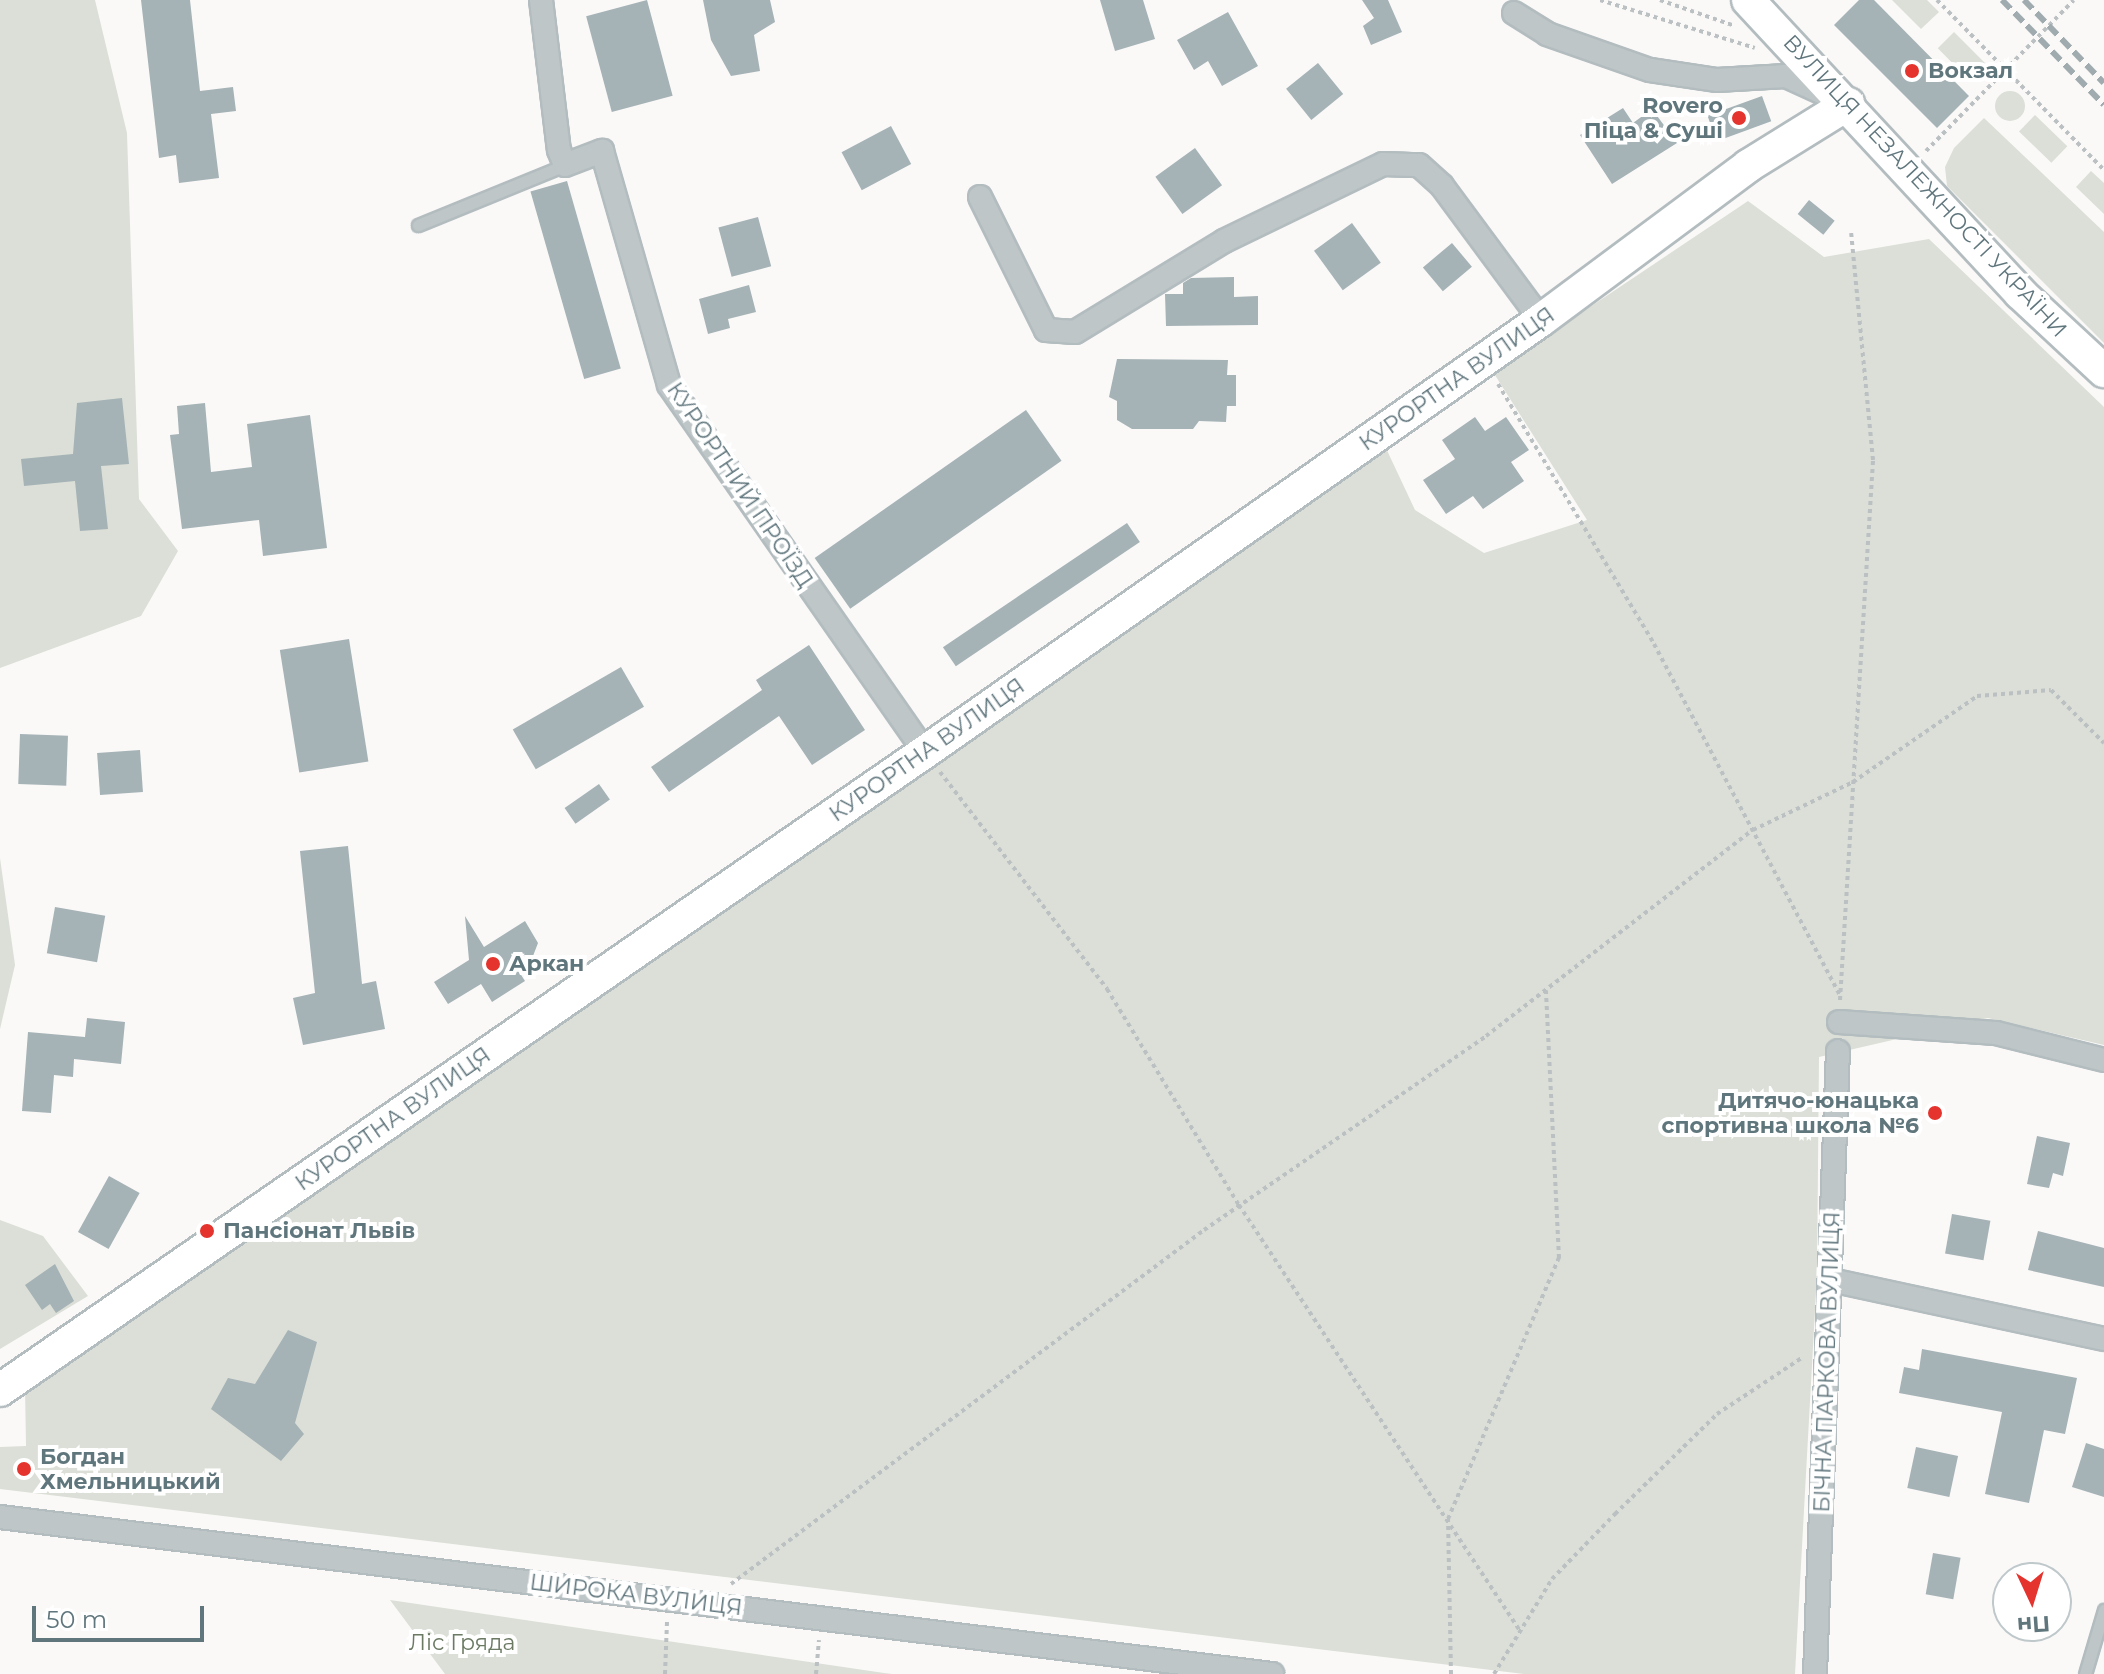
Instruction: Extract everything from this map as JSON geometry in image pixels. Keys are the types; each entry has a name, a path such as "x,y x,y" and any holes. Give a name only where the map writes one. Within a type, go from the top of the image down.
{"main road":[{"name":"ВУЛИЦЯ НЕЗАЛЕЖНОСТІ УКРАЇНИ","path":"1744,14 1848,104 2020,293 2104,371"},
{"name":"КУРОРТНА ВУЛИЦЯ","path":"0,1390 925,752 1541,320 1748,166 1848,104"}],"street":[{"path":"541,0 565,165"},
{"path":"1514,13 1547,34 1650,70 1717,80 1786,76 1848,104"},
{"name":"КУРОРТНИЙ ПРОЇЗД","path":"565,165 602,151 669,385 925,752"},
{"path":"980,197 1046,330 1075,332 1224,241 1343,183 1383,164 1419,165 1442,186 1541,320"},
{"path":"1839,1022 1996,1033 2104,1060"},
{"name":"БІЧНА ПАРКОВА ВУЛИЦЯ","path":"1815,1674 1838,1051"},
{"path":"1831,1280 2104,1339"},
{"name":"ШИРОКА ВУЛИЦЯ","path":"0,1517 1272,1674"}],"lane":[{"name":"КУРОРТНИЙ ПРОЇЗД","path":"418,225 565,165"},
{"path":"2085,1674 2104,1610"}],"path":[{"path":"1600,0 1759,50"},
{"path":"1660,0 1744,14"},
{"path":"1937,0 2104,170"},
{"path":"1908,170 2074,0"},
{"path":"1843,957 1873,460 1851,233"},
{"path":"1483,360 1654,644 1841,996"},
{"path":"705,1604 1239,1205 1546,990 1753,830 1853,782 1977,696 2051,690 2104,743"},
{"path":"925,752 1107,989 1239,1205 1520,1631"},
{"path":"1451,1674 1448,1519 1559,1258 1546,990"},
{"path":"1494,1674 1552,1579 1717,1414 1829,1340"},
{"path":"665,1674 667,1621"},
{"path":"816,1674 819,1640"}],"green space":[{"path":"0,0 95,0 127,133 139,499 178,551 141,616 0,668"},
{"path":"1892,0 1927,0 1939,12 1921,29"},
{"path":"1954,32 1988,66 1972,82 1938,48"},
{"path":"2010,91 2021,95 2025,106 2021,117 2010,121 1999,117 1995,106 1999,95"},
{"path":"2035,115 2067,146 2051,163 2019,132"},
{"path":"1984,118 2104,232 2104,343 1947,186 1945,167 1954,148"},
{"path":"2091,171 2104,183 2104,214 2076,187"},
{"path":"1748,201 1824,257 1929,239 2104,407 2104,1045 1988,1018 1819,1057 1817,1274 1795,1674 1524,1674 0,1489 0,1447 26,1446 25,1386 1384,444 1415,510 1484,553 1587,520 1493,372"},
{"path":"0,858 15,965 0,1029"},
{"path":"0,1220 43,1236 88,1296 0,1349"},
{"name":"Ліс Гряда","path":"390,1600 884,1673 892,1674 445,1674"}],"building":[{"path":"141,0 190,0 200,91 233,87 236,111 211,114 219,178 179,183 176,155 159,158"},
{"path":"647,0 673,96 612,112 586,16"},
{"path":"703,0 770,0 775,22 754,35 760,71 731,76 711,40"},
{"path":"1100,0 1143,0 1155,39 1115,51"},
{"path":"1362,0 1388,0 1402,32 1371,45 1363,26 1374,18"},
{"name":"Вокзал","path":"1859,0 1874,0 1969,96 1937,128 1834,25"},
{"path":"1228,12 1258,66 1222,86 1208,61 1194,70 1177,40"},
{"path":"1318,63 1343,94 1311,120 1286,89"},
{"name":"Rovero Піца & Суші","path":"1762,96 1771,121 1717,141 1707,116"},
{"path":"1623,108 1633,123 1652,109 1677,143 1612,184 1580,135"},
{"path":"891,126 911,164 862,190 842,152"},
{"path":"1195,148 1222,185 1182,214 1155,177"},
{"path":"567,181 621,368 584,379 530,191"},
{"path":"1809,200 1835,221 1823,235 1798,214"},
{"path":"758,217 771,266 732,277 718,228"},
{"path":"1352,223 1381,263 1343,290 1314,251"},
{"path":"1452,243 1472,267 1443,291 1423,267"},
{"path":"1234,277 1234,297 1258,296 1258,325 1166,326 1165,294 1183,294 1183,283 1191,278"},
{"path":"749,285 756,312 728,319 730,328 708,334 699,299"},
{"path":"1117,359 1228,360 1227,375 1236,375 1236,406 1227,406 1226,422 1199,421 1193,429 1132,429 1117,420 1117,401 1109,397"},
{"path":"122,398 129,464 101,466 108,529 80,531 75,481 24,486 21,459 73,454 77,403"},
{"path":"205,403 211,472 252,467 247,424 310,415 327,548 263,556 259,520 182,529 170,435 179,434 177,406"},
{"path":"1026,410 1062,461 850,609 815,558"},
{"path":"1475,417 1485,431 1506,417 1529,450 1511,462 1524,481 1483,509 1473,496 1446,514 1423,480 1455,459 1442,440"},
{"path":"1127,523 1140,542 956,666 943,647"},
{"path":"349,639 368,761 299,772 280,650"},
{"path":"809,645 865,730 812,765 779,716 669,792 651,767 762,690 756,680"},
{"path":"621,667 644,707 536,769 513,730"},
{"path":"20,734 68,736 66,786 18,784"},
{"path":"140,750 143,792 100,795 97,753"},
{"path":"599,784 610,800 575,824 565,808"},
{"path":"348,846 362,984 376,981 385,1029 303,1045 293,998 315,993 300,851"},
{"path":"55,907 105,916 97,962 47,953"},
{"name":"Аркан","path":"465,916 484,947 525,921 538,943 533,956 516,967 525,981 492,1002 481,984 448,1004 434,982 469,960"},
{"path":"87,1018 125,1022 121,1064 74,1059 73,1077 54,1075 51,1113 22,1111 28,1032 85,1037"},
{"path":"2037,1136 2070,1143 2063,1176 2053,1173 2049,1188 2027,1184"},
{"path":"109,1176 140,1193 109,1249 78,1232"},
{"path":"1952,1214 1990,1221 1983,1260 1945,1253"},
{"path":"2038,1231 2104,1248 2104,1287 2028,1270"},
{"path":"55,1264 74,1301 56,1313 50,1304 42,1310 25,1285"},
{"path":"288,1330 317,1342 295,1423 304,1434 281,1461 211,1409 228,1378 255,1384"},
{"path":"1922,1349 2077,1378 2065,1434 2044,1430 2029,1503 1985,1494 2002,1412 1899,1393 1904,1367 1919,1370"},
{"path":"2086,1443 2104,1449 2104,1497 2072,1487"},
{"path":"1916,1447 1958,1456 1949,1497 1907,1488"},
{"path":"1933,1553 1961,1558 1953,1599 1926,1594"}],"railway":[{"path":"2002,0 2104,105"},
{"path":"2024,0 2104,83"}],"place":[{"name":"Вокзал","path":"1912,71"},
{"name":"Rovero Піца & Суші","path":"1739,118"},
{"name":"Аркан","path":"493,964"},
{"name":"Дитячо-юнацька спортивна школа №6","path":"1935,1113"},
{"name":"Пансіонат Львів","path":"207,1231"},
{"name":"Богдан Хмельницький","path":"24,1469"}]}
